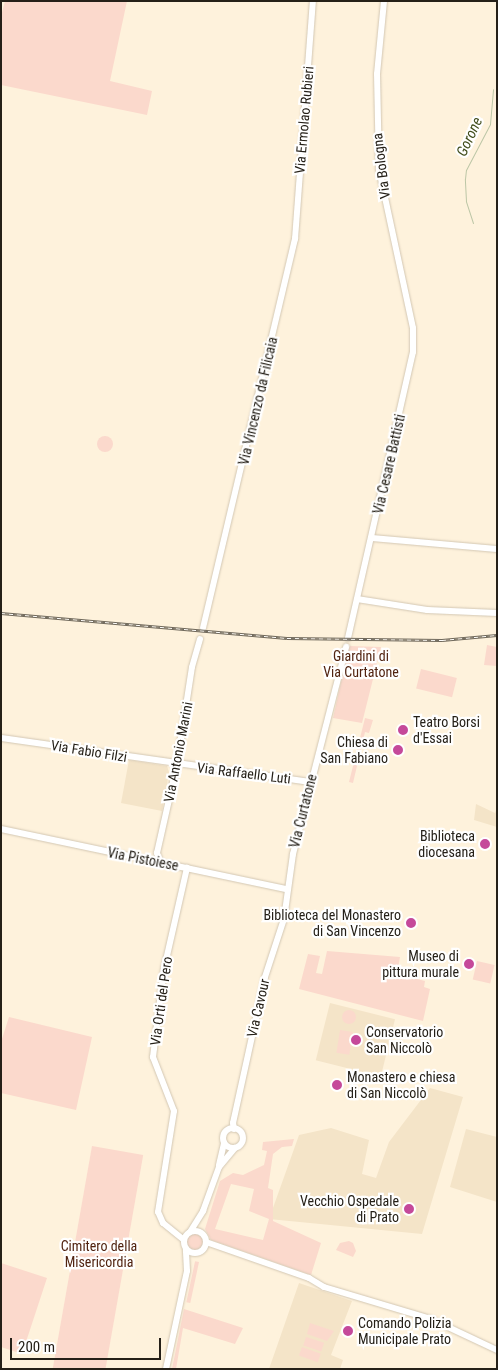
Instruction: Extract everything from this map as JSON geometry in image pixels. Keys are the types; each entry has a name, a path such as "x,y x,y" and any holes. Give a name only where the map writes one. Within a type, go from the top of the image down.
{"street":[{"name":"Via Ermolao Rubieri","path":"295,239 313,1"},
{"name":"Via Bologna","path":"384,1 377,74 379,169 413,328"},
{"name":"Via Vincenzo da Filicaia","path":"204,628 221,563 295,239"},
{"name":"Via Cesare Battisti","path":"357,599 413,354 413,328"},
{"path":"372,538 497,549"},
{"path":"348,638 357,599 427,610 497,613"},
{"name":"Via Antonio Marini","path":"161,863 157,853 177,764 192,667 200,639"},
{"name":"Via Curtatone","path":"286,889 346,647"},
{"name":"Via Fabio Filzi","path":"1,738 177,764"},
{"name":"Via Raffaello Luti","path":"177,764 311,782"},
{"name":"Via Pistoiese","path":"1,829 286,889"},
{"name":"Via Orti del Pero","path":"184,1240 163,1223 158,1212 174,1110 155,1063 154,1043 164,970 187,868"},
{"name":"Via Cavour","path":"219,1167 242,1138 234,1129 233,1123 265,976 284,919 286,889"},
{"name":"Via Cavour","path":"184,1240 203,1211 219,1167 224,1133 234,1129"},
{"path":"224,1143 235,1148"},
{"name":"Via Cavour","path":"201,1233 203,1211"},
{"path":"190,1232 201,1233 206,1242 309,1278 315,1284 423,1318 497,1350"},
{"path":"166,1369 186,1271 184,1240"},
{"path":"186,1271 196,1254 204,1248 206,1242"},
{"path":"186,1250 196,1254"}],"shaded area":[{"path":"129,760 167,766 169,772 162,811 121,803"},
{"path":"476,804 495,813 497,808 497,827 474,820"},
{"name":"Conservatorio San Niccolò","path":"330,1003 395,1019 381,1076 316,1060"},
{"path":"430,1088 463,1097 422,1234 269,1219 299,1135 331,1128 369,1140 362,1174 376,1178 389,1142"},
{"path":"466,1129 497,1137 497,1202 450,1187"},
{"path":"299,1283 352,1301 331,1355 343,1360 340,1369 269,1369"}],"green space":[{"path":"5,1 127,1 110,81 152,91 147,115 1,85 1,16"},
{"path":"105,436 111,438 113,444 111,450 105,452 99,450 97,444 99,438"},
{"path":"487,645 497,647 497,666 484,665"},
{"name":"Giardini di Via Curtatone","path":"349,646 381,647 362,723 333,718"},
{"path":"421,669 457,678 452,697 416,688"},
{"path":"365,718 373,720 369,733 365,732 353,783 349,782"},
{"path":"327,951 400,957 397,974 425,981 424,987 430,989 423,1021 299,989 308,954 320,956 316,973 322,974"},
{"path":"477,961 495,965 490,984 473,980"},
{"path":"346,1010 352,1010 356,1017 352,1024 346,1024 342,1020 342,1014"},
{"path":"9,1017 92,1037 76,1110 1,1093 1,1042"},
{"path":"340,1030 353,1032 349,1055 336,1053"},
{"path":"294,1139 292,1146 282,1147 273,1154 268,1188 273,1190 273,1221 321,1243 311,1275 211,1240 205,1229 220,1181 233,1173 243,1175 264,1165 267,1151 262,1150 263,1142","holes":["231,1184 254,1189 249,1211 269,1219 263,1240 215,1229"]},
{"name":"Cimitero della Misericordia","path":"92,1146 143,1155 105,1369 53,1369"},
{"path":"195,1234 203,1242 195,1250 187,1242"},
{"path":"349,1241 353,1243 356,1251 353,1257 336,1250 340,1243"},
{"path":"195,1261 199,1262 190,1303 186,1302"},
{"path":"1,1263 47,1278 22,1354 1,1347"},
{"path":"184,1309 243,1328 235,1344 183,1328 176,1369 172,1369"},
{"path":"310,1323 334,1331 327,1341 307,1334"},
{"path":"306,1337 324,1343 321,1351 303,1346"},
{"path":"302,1347 321,1354 318,1362 299,1355"}],"waterway":[{"name":"Gorone","path":"473,223 466,201 466,170 490,124 493,89"}],"railway":[{"path":"1,613 287,638 442,640 497,635"}],"place":[{"name":"Teatro Borsi d'Essai","path":"403,730"},
{"name":"Chiesa di San Fabiano","path":"398,750"},
{"name":"Biblioteca diocesana","path":"485,844"},
{"name":"Biblioteca del Monastero di San Vincenzo","path":"411,923"},
{"name":"Museo di pittura murale","path":"469,964"},
{"name":"Conservatorio San Niccolò","path":"356,1040"},
{"name":"Monastero e chiesa di San Niccolò","path":"337,1085"},
{"name":"Vecchio Ospedale di Prato","path":"409,1209"},
{"name":"Comando Polizia Municipale Prato","path":"348,1331"}]}
